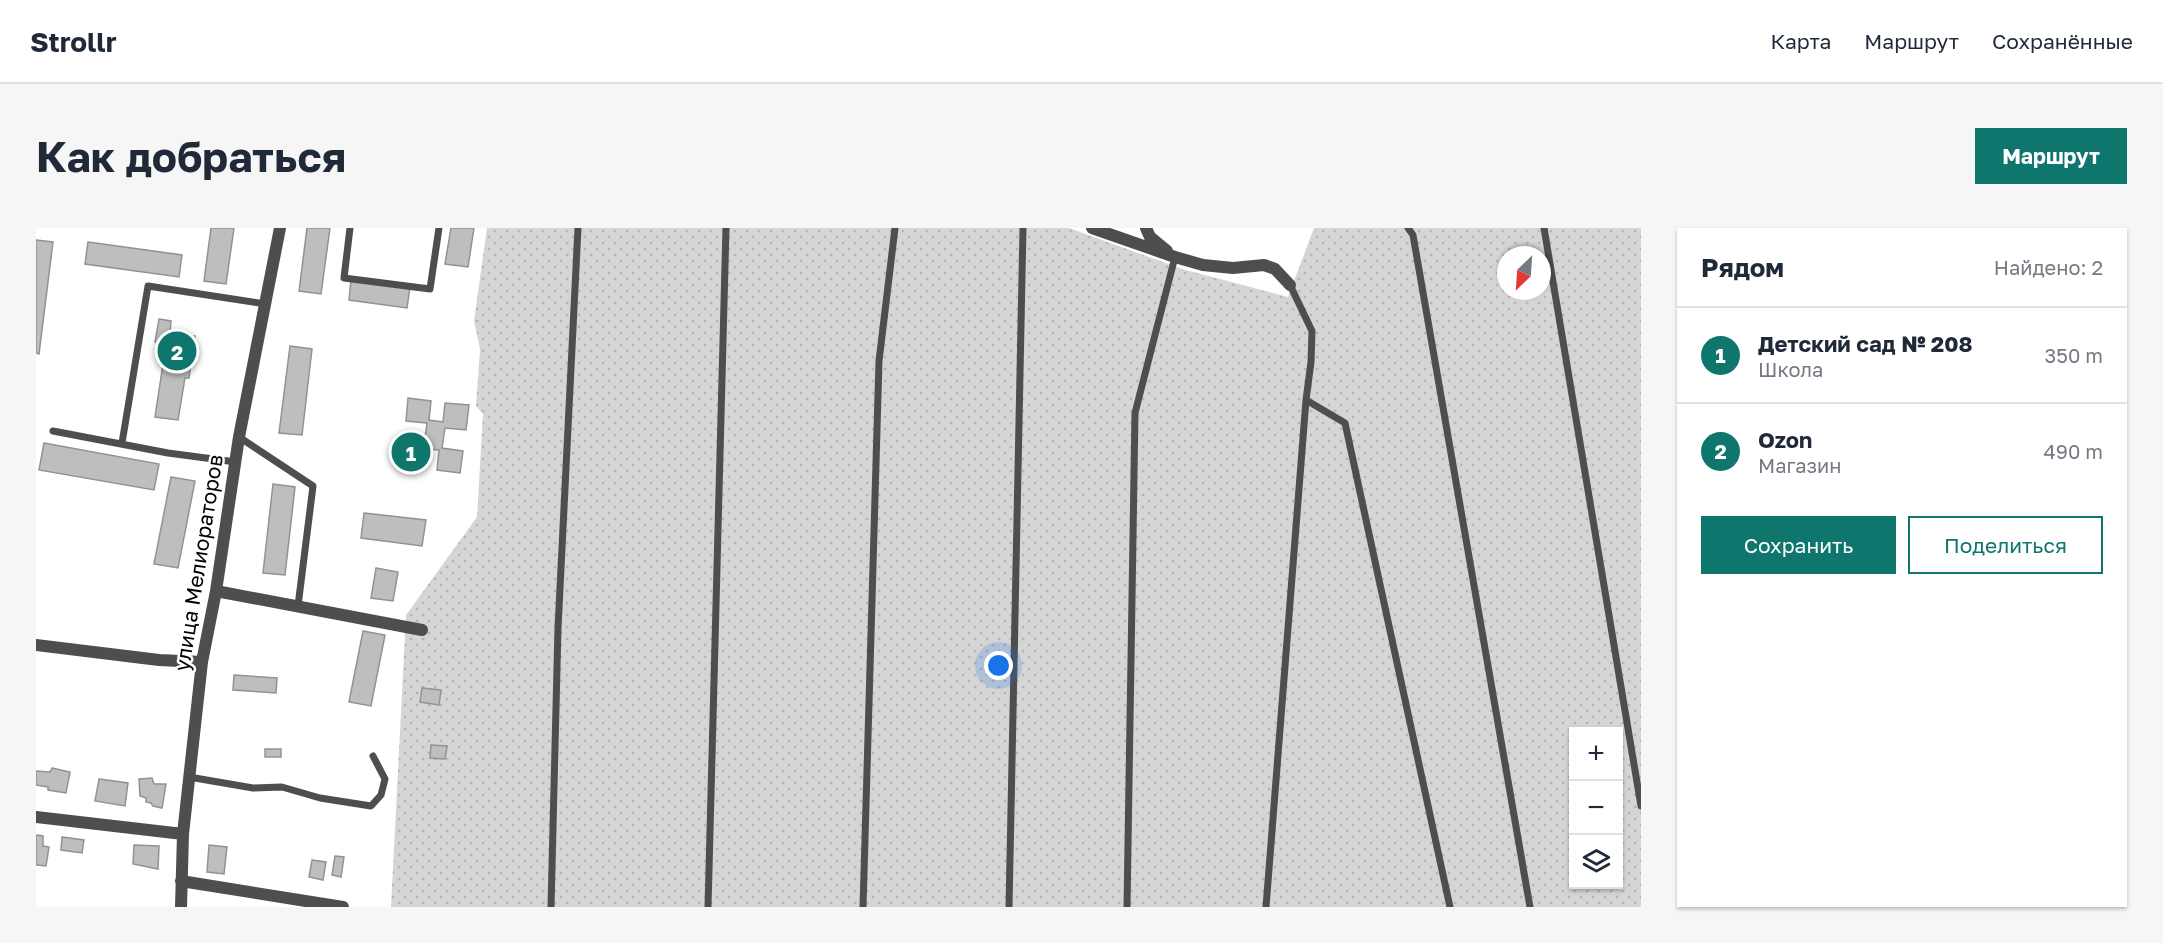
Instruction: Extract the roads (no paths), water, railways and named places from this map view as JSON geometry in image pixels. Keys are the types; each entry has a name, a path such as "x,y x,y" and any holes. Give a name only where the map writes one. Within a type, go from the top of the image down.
{"street":[{"name":"улица Мелиораторов","path":"181,907 183,834 202,662 216,591 239,437 280,228"},
{"path":"1092,228 1175,258 1203,265 1233,268 1264,265 1275,269 1290,285"},
{"path":"1146,228 1150,237 1175,258"},
{"path":"216,591 422,630"},
{"path":"36,645 159,660 202,662"},
{"path":"36,817 183,834"},
{"path":"181,881 343,907"}],"lane":[{"path":"350,228 344,278 430,289 439,228"},
{"path":"551,907 558,628 578,228"},
{"path":"708,907 726,228"},
{"path":"863,907 879,361 896,228"},
{"path":"1009,907 1023,228"},
{"path":"1408,228 1413,235 1530,907"},
{"path":"1544,228 1641,806"},
{"path":"1127,907 1136,413 1175,258"},
{"path":"1266,907 1306,400 1311,362 1312,330 1290,285"},
{"path":"122,443 148,286 266,304"},
{"path":"1306,400 1345,423 1450,907"},
{"path":"53,431 168,453 236,462"},
{"path":"239,437 313,486 298,606"},
{"path":"189,777 253,788 282,787 320,798 371,806 381,795 385,779 373,756"}],"place":[{"name":"Ozon","path":"177,351"},
{"name":"Детский сад № 208","path":"411,452"}]}
